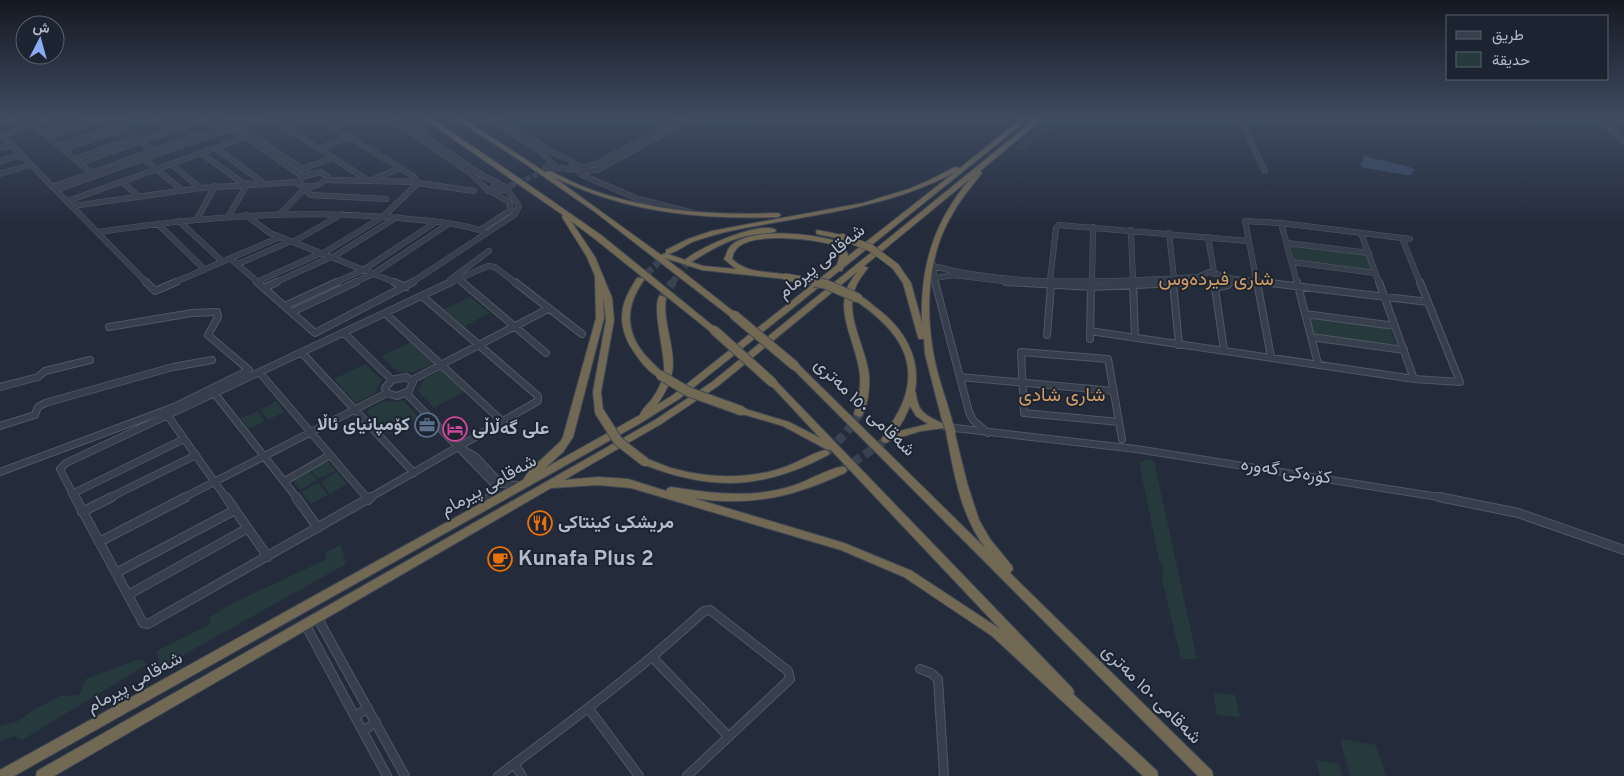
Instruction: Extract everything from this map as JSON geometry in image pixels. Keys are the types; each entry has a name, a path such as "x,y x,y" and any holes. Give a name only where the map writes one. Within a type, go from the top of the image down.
{"highway":[{"path":"476,152 598,237 714,330 773,383 1063,686 1152,776"},
{"name":"شەقامی ١٥٠ مەتری","path":"510,152 638,240 734,315 795,366 1028,595 1207,776"},
{"name":"شەقامی پیرمام","path":"42,776 552,485 636,436 715,384 867,261 989,152"},
{"name":"شەقامی پیرمام","path":"3,774 636,422 699,381 992,152"},
{"path":"669,252 691,240 718,232 869,203 908,192 932,182 967,161 978,162 981,170 963,192 944,222 927,271 924,301 930,357 946,426 973,519 981,533 1028,595"},
{"path":"535,168 611,198 638,205 695,214 762,216 830,210"},
{"path":"559,209 579,236 608,298 610,320 597,392 599,411 607,428 616,440 645,462 686,476 729,481 778,473 805,464 825,453"},
{"path":"689,260 719,242 758,232 807,230 842,236 871,248 895,266 907,283 921,334 930,357"},
{"path":"758,274 736,267 728,258 729,251 733,246 747,241 784,235 822,238 840,245 844,255 840,269"},
{"path":"638,240 668,257 689,265 786,277 825,284 858,298 888,321 907,348 913,370 913,408 916,413 926,420 946,426"},
{"path":"859,414 864,400 866,374 848,311 848,296 852,282 867,261"},
{"path":"525,484 534,473 559,451 568,436 600,318 599,276"},
{"path":"640,280 633,289 627,304 627,328 634,348 641,359 660,375 689,392 801,431 843,456"},
{"path":"636,422 659,396 669,377 668,353 661,312 662,298"},
{"path":"912,390 886,439 921,428 946,426"},
{"path":"552,485 598,481 628,483 708,498 745,499 787,493 842,470"},
{"path":"628,483 844,546 908,574 996,632 1140,763"}],"street":[{"path":"17,152 99,232 155,291 280,237"},
{"path":"68,152 91,173"},
{"path":"77,161 103,152"},
{"path":"54,188 150,152"},
{"path":"54,188 162,152"},
{"path":"222,152 263,183"},
{"path":"268,152 302,176"},
{"path":"277,152 309,174"},
{"path":"324,152 369,181"},
{"path":"374,152 413,176 417,183"},
{"path":"231,259 315,333 406,287 511,210 510,204 506,200 490,192 472,174 440,152"},
{"path":"99,232 197,219 280,214 342,214 398,217 483,231 519,210 518,204 502,187 448,152"},
{"path":"541,152 553,164 580,170 596,170 629,152"},
{"path":"552,152 566,158 580,170 632,197 695,214"},
{"path":"580,170 597,164 619,152"},
{"path":"1256,152 1265,171"},
{"path":"68,201 201,153 246,184"},
{"path":"0,161 20,155"},
{"path":"302,169 332,158"},
{"path":"566,158 558,159 548,168 571,162"},
{"path":"144,159 182,190"},
{"path":"171,164 200,188"},
{"path":"0,174 30,165"},
{"path":"369,181 400,168"},
{"path":"297,182 302,176 309,174 325,173 328,176 327,180"},
{"path":"280,214 308,187 327,180 417,183 474,191"},
{"path":"122,182 138,196"},
{"path":"73,206 215,186 297,182 299,185 308,187"},
{"path":"322,183 402,185"},
{"path":"257,282 322,253 384,216 417,183"},
{"path":"490,192 510,183"},
{"path":"228,216 246,184"},
{"path":"197,219 215,186"},
{"path":"308,187 308,193 311,195 386,198"},
{"path":"490,192 490,187 502,187"},
{"path":"238,264 292,242 342,214"},
{"path":"246,215 264,230 406,287"},
{"path":"264,288 332,257 398,217"},
{"path":"179,221 224,262"},
{"path":"1271,357 1245,221 1281,223 1410,239"},
{"path":"285,306 363,270 436,222"},
{"path":"1281,223 1318,364"},
{"path":"158,224 205,270"},
{"path":"292,312 373,274 448,224"},
{"path":"1047,335 1050,283 1057,226 1063,224 1093,226 1248,241"},
{"path":"1090,339 1093,226"},
{"path":"1131,230 1135,338"},
{"path":"1169,233 1179,344"},
{"path":"1361,233 1414,378"},
{"path":"1208,237 1214,272"},
{"path":"1090,331 1456,383 1461,381 1402,238"},
{"path":"1287,243 1369,253"},
{"path":"933,250 934,278 972,417 988,433"},
{"path":"438,289 490,251"},
{"path":"1292,262 1375,273"},
{"path":"422,296 539,398 537,402 150,624 143,623 60,472 60,469 66,463 422,296 488,266 494,266 582,334"},
{"path":"933,266 1050,283"},
{"path":"1201,279 1205,272 1214,272 1228,280 1256,281 1429,304"},
{"path":"934,278 952,275 1050,283 1091,284 1201,279 1215,288 1226,287 1228,280"},
{"path":"458,280 546,353"},
{"path":"1215,288 1224,350"},
{"path":"412,380 548,309"},
{"path":"0,472 174,407 249,369 208,335 218,317 217,312 192,313 109,326"},
{"path":"386,314 502,422"},
{"path":"1305,314 1394,326"},
{"path":"344,333 392,380"},
{"path":"1312,337 1404,350"},
{"path":"1119,422 1024,413 1021,352 1108,359 1122,439"},
{"path":"302,353 414,473"},
{"path":"0,387 38,377 45,371 90,360"},
{"path":"0,426 35,415 40,406 45,403 173,367 212,360"},
{"path":"260,373 368,500"},
{"path":"406,377 412,380 413,386 406,393 393,396 387,393 385,388 392,380 406,377"},
{"path":"960,377 1114,391"},
{"path":"99,542 387,393"},
{"path":"406,393 459,447 462,454 495,486 494,492 482,508"},
{"path":"215,394 263,457 284,481 318,528"},
{"path":"168,416 268,557"},
{"name":"کۆرەکی گەورە","path":"946,426 988,433 1136,449 1403,490 1518,513 1624,550"},
{"path":"72,494 184,439"},
{"path":"459,447 465,448 472,454 500,484 525,484"},
{"path":"82,512 196,455"},
{"path":"284,481 330,455"},
{"path":"116,573 235,510"},
{"path":"128,595 248,528"},
{"path":"498,776 589,709 653,658 704,611 710,610 788,671 790,679 787,684 687,776"},
{"path":"318,619 405,776"},
{"path":"306,626 387,776"},
{"path":"653,658 729,737"},
{"path":"920,669 932,673 938,679 944,776"},
{"path":"355,716 368,708"},
{"path":"589,709 639,776"},
{"path":"363,731 376,722"},
{"path":"514,764 522,776"}],"green space":[{"path":"1291,245 1366,254 1372,270 1295,261"},
{"path":"470,297 490,313 464,326 444,309"},
{"path":"1310,317 1390,328 1396,345 1314,335"},
{"path":"411,342 433,363 414,372 398,372 382,356"},
{"path":"365,364 382,380 375,393 356,403 334,379"},
{"path":"442,370 465,391 434,408 418,391 424,379"},
{"path":"403,400 418,417 388,434 366,411 384,401 397,402"},
{"path":"276,401 284,412 268,420 260,410"},
{"path":"258,411 265,421 249,429 241,418"},
{"path":"1150,459 1154,461 1197,659 1181,659 1162,579 1164,567 1159,560 1140,462"},
{"path":"327,460 336,471 318,479 310,469"},
{"path":"309,470 317,480 300,490 291,479"},
{"path":"337,472 347,484 330,494 321,482"},
{"path":"319,484 328,495 311,504 301,492"},
{"path":"341,545 346,564 160,668 157,651 211,624 209,618 229,605 325,560 326,552"},
{"path":"136,660 142,660 146,665 22,740 14,736 0,741 0,726 18,721 35,709 60,696 79,695 86,679"},
{"path":"1213,693 1235,695 1240,717 1217,715"},
{"path":"1340,739 1376,745 1386,776 1350,776"},
{"path":"1316,760 1339,764 1342,776 1320,776"}],"water":[{"path":"1364,156 1414,169 1411,175 1406,175 1365,168 1361,166"}],"tunnel":[{"path":"512,185 550,169"},
{"path":"640,280 667,254"},
{"path":"672,283 689,260"},
{"path":"662,298 673,282"},
{"path":"828,451 846,433 859,414"},
{"path":"842,470 886,440"}],"place":[{"name":"کۆمپانیای ئاڵا","path":"427,425"},
{"name":"علی گەڵاڵی","path":"455,429"},
{"name":"مریشکی کینتاکی","path":"540,523"},
{"name":"Kunafa Plus 2","path":"500,559"}],"district":[{"name":"شاری فیردەوس","path":"1216,280"},
{"name":"شاری شادی","path":"1062,396"}]}
